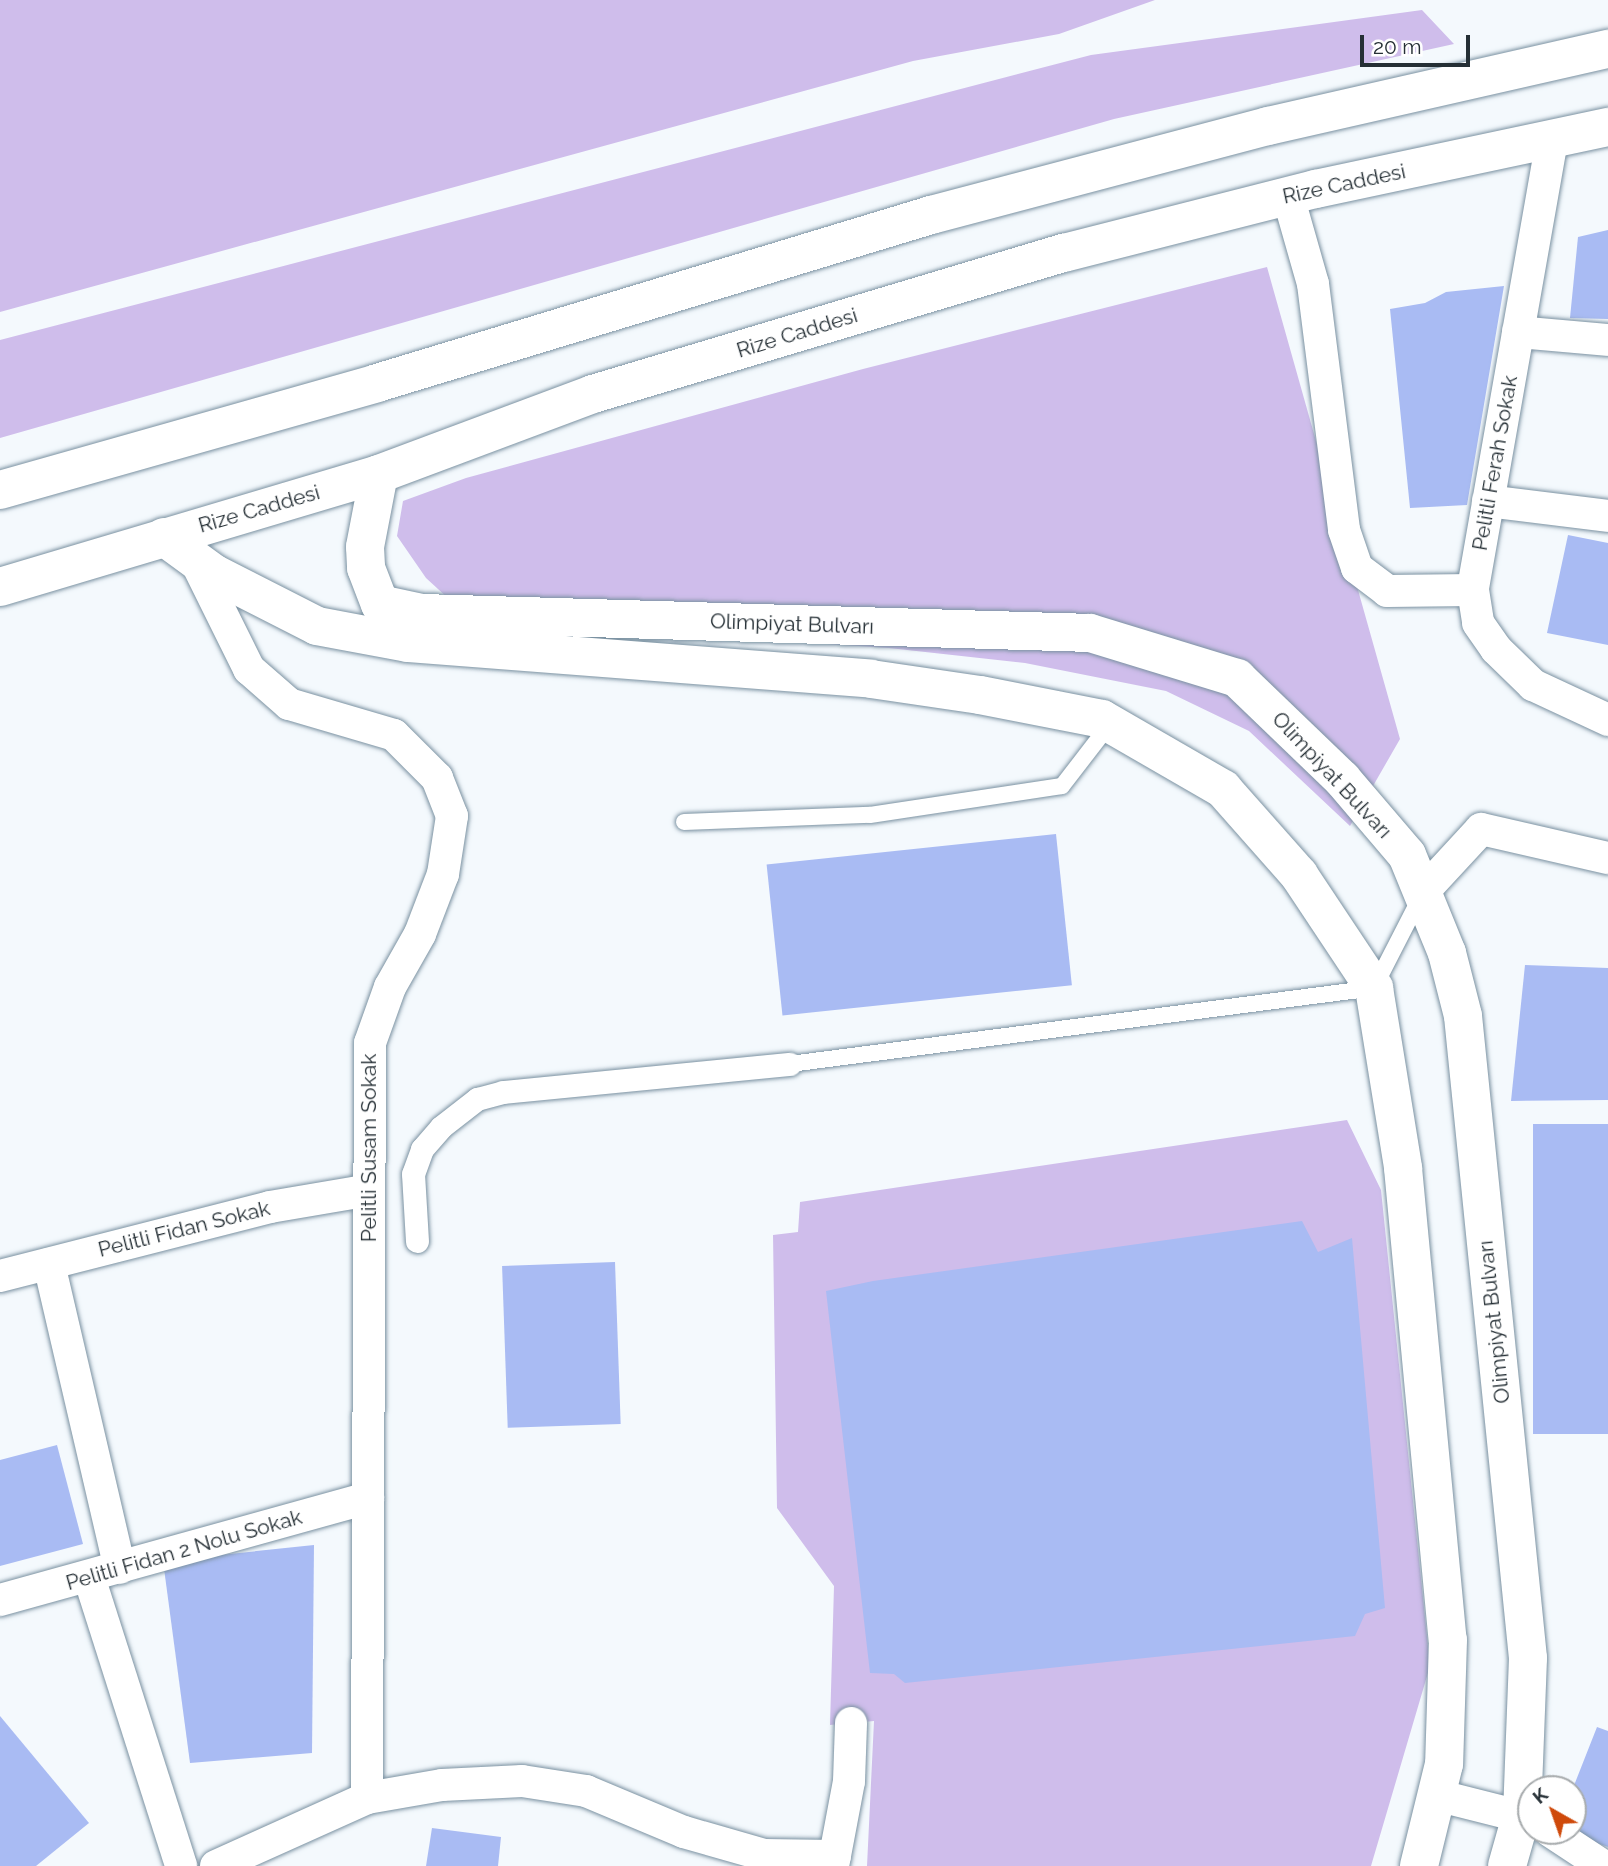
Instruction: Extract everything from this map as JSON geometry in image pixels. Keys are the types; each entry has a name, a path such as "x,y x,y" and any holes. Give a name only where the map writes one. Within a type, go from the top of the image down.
{"main road":[{"path":"0,490 377,383 931,215 1268,126 1608,49"},
{"name":"Rize Caddesi","path":"0,587 379,474 593,394 1064,253 1288,196 1608,127"},
{"name":"Olimpiyat Bulvarı","path":"379,474 365,547 366,568 380,604 422,613 1090,633 1237,678 1342,779 1407,855 1447,953 1463,1016 1528,1658 1532,1775"},
{"path":"164,537 195,560 299,621 363,637 870,679 980,695 1110,724 1223,789 1299,875 1374,988 1403,1168 1448,1640 1444,1764 1419,1866"},
{"name":"Olimpiyat Bulvarı","path":"1507,1866 1520,1845"}],"street":[{"name":"Pelitli Ferah Sokak","path":"1552,140 1473,590 1478,623 1533,685 1608,720"},
{"path":"1288,196 1313,284 1344,530 1357,568 1387,591 1473,590"},
{"path":"1518,332 1608,340"},
{"path":"1489,501 1608,516"},
{"name":"Pelitli Susam Sokak","path":"195,560 249,669 289,704 394,734 437,778 452,817 443,874 420,934 390,987 370,1044 367,1798"},
{"path":"1422,893 1481,829 1608,858"},
{"path":"417,1241 413,1174 422,1149 441,1128 477,1099 503,1092 790,1064"},
{"name":"Pelitli Fidan Sokak","path":"0,1276 270,1207 369,1190"},
{"path":"49,1264 120,1568"},
{"name":"Pelitli Fidan 2 Nolu Sokak","path":"0,1600 368,1498"},
{"path":"89,1577 181,1866"},
{"path":"216,1866 367,1798 442,1785 522,1781 586,1791 684,1832 764,1855 834,1861 849,1781 851,1723"},
{"path":"1436,1796 1517,1817"},
{"path":"1571,1845 1603,1866"}],"lane":[{"path":"684,822 870,815 1062,786 1110,724"},
{"path":"790,1064 1374,988 1422,893"}],"shaded area":[{"path":"0,0 1155,0 1059,34 913,61 0,312"},
{"path":"1422,10 1454,44 1114,119 0,438 0,340 1091,55"},
{"path":"1267,267 1400,739 1350,826 1249,731 1166,691 1025,663 889,648 595,629 462,611 426,578 397,536 403,501 466,478 863,369"},
{"path":"1347,1120 1381,1190 1430,1666 1371,1866 867,1866 874,1721 830,1725 834,1586 777,1508 773,1235 798,1232 800,1202"}],"building":[{"path":"1608,230 1608,319 1570,318 1578,237"},
{"path":"1504,286 1467,505 1410,508 1390,309 1425,303 1446,292"},
{"path":"1568,535 1608,543 1608,645 1547,633"},
{"path":"1056,834 1072,985 782,1016 767,864"},
{"path":"1525,965 1608,968 1608,1100 1511,1101"},
{"path":"1533,1124 1608,1124 1608,1434 1533,1434"},
{"path":"1302,1221 1318,1252 1352,1238 1385,1608 1365,1614 1355,1636 905,1683 894,1674 870,1673 826,1291 873,1281"},
{"path":"615,1262 621,1424 508,1428 502,1266"},
{"path":"57,1445 83,1544 0,1566 0,1460"},
{"path":"314,1545 312,1753 190,1763 163,1561"},
{"path":"0,1716 89,1823 36,1866 0,1866"},
{"path":"1597,1727 1608,1731 1608,1847 1587,1840 1587,1775 1578,1775"},
{"path":"432,1828 501,1837 498,1866 426,1866"}]}
